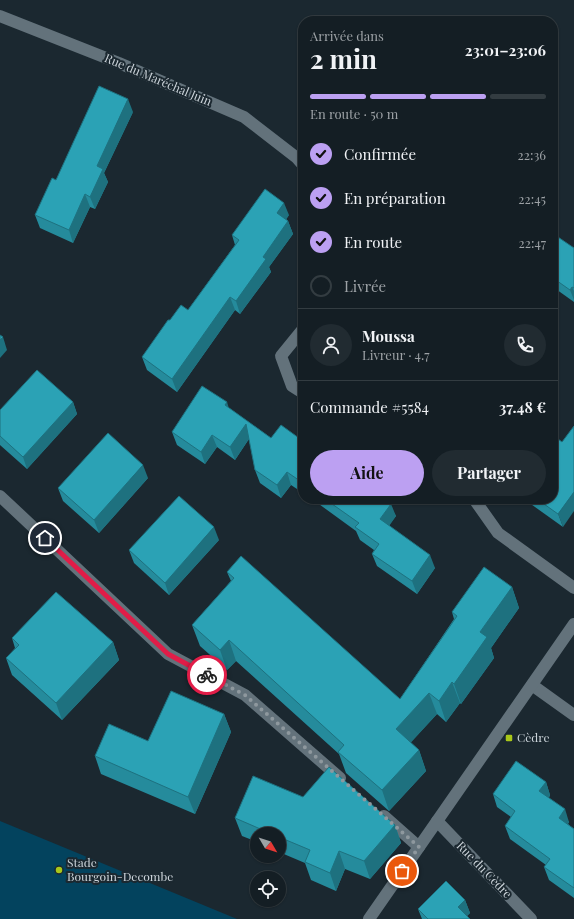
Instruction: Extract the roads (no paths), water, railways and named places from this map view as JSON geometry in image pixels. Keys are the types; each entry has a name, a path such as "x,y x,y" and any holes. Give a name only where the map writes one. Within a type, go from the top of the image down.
{"street":[{"name":"Rue du Maréchal Juin","path":"0,16 119,63 244,118 298,159"},
{"path":"298,335 282,356 292,386 298,390"},
{"path":"0,496 168,654 245,695 347,784"},
{"path":"478,504 498,532 574,588"},
{"path":"369,919 574,624"},
{"path":"532,685 574,715"},
{"path":"377,810 419,847"},
{"name":"Rue du Cèdre","path":"437,821 531,919"}],"place":[{"name":"Cèdre","path":"509,738"},
{"name":"Stade Bourgoin-Decombe","path":"59,870"}]}
